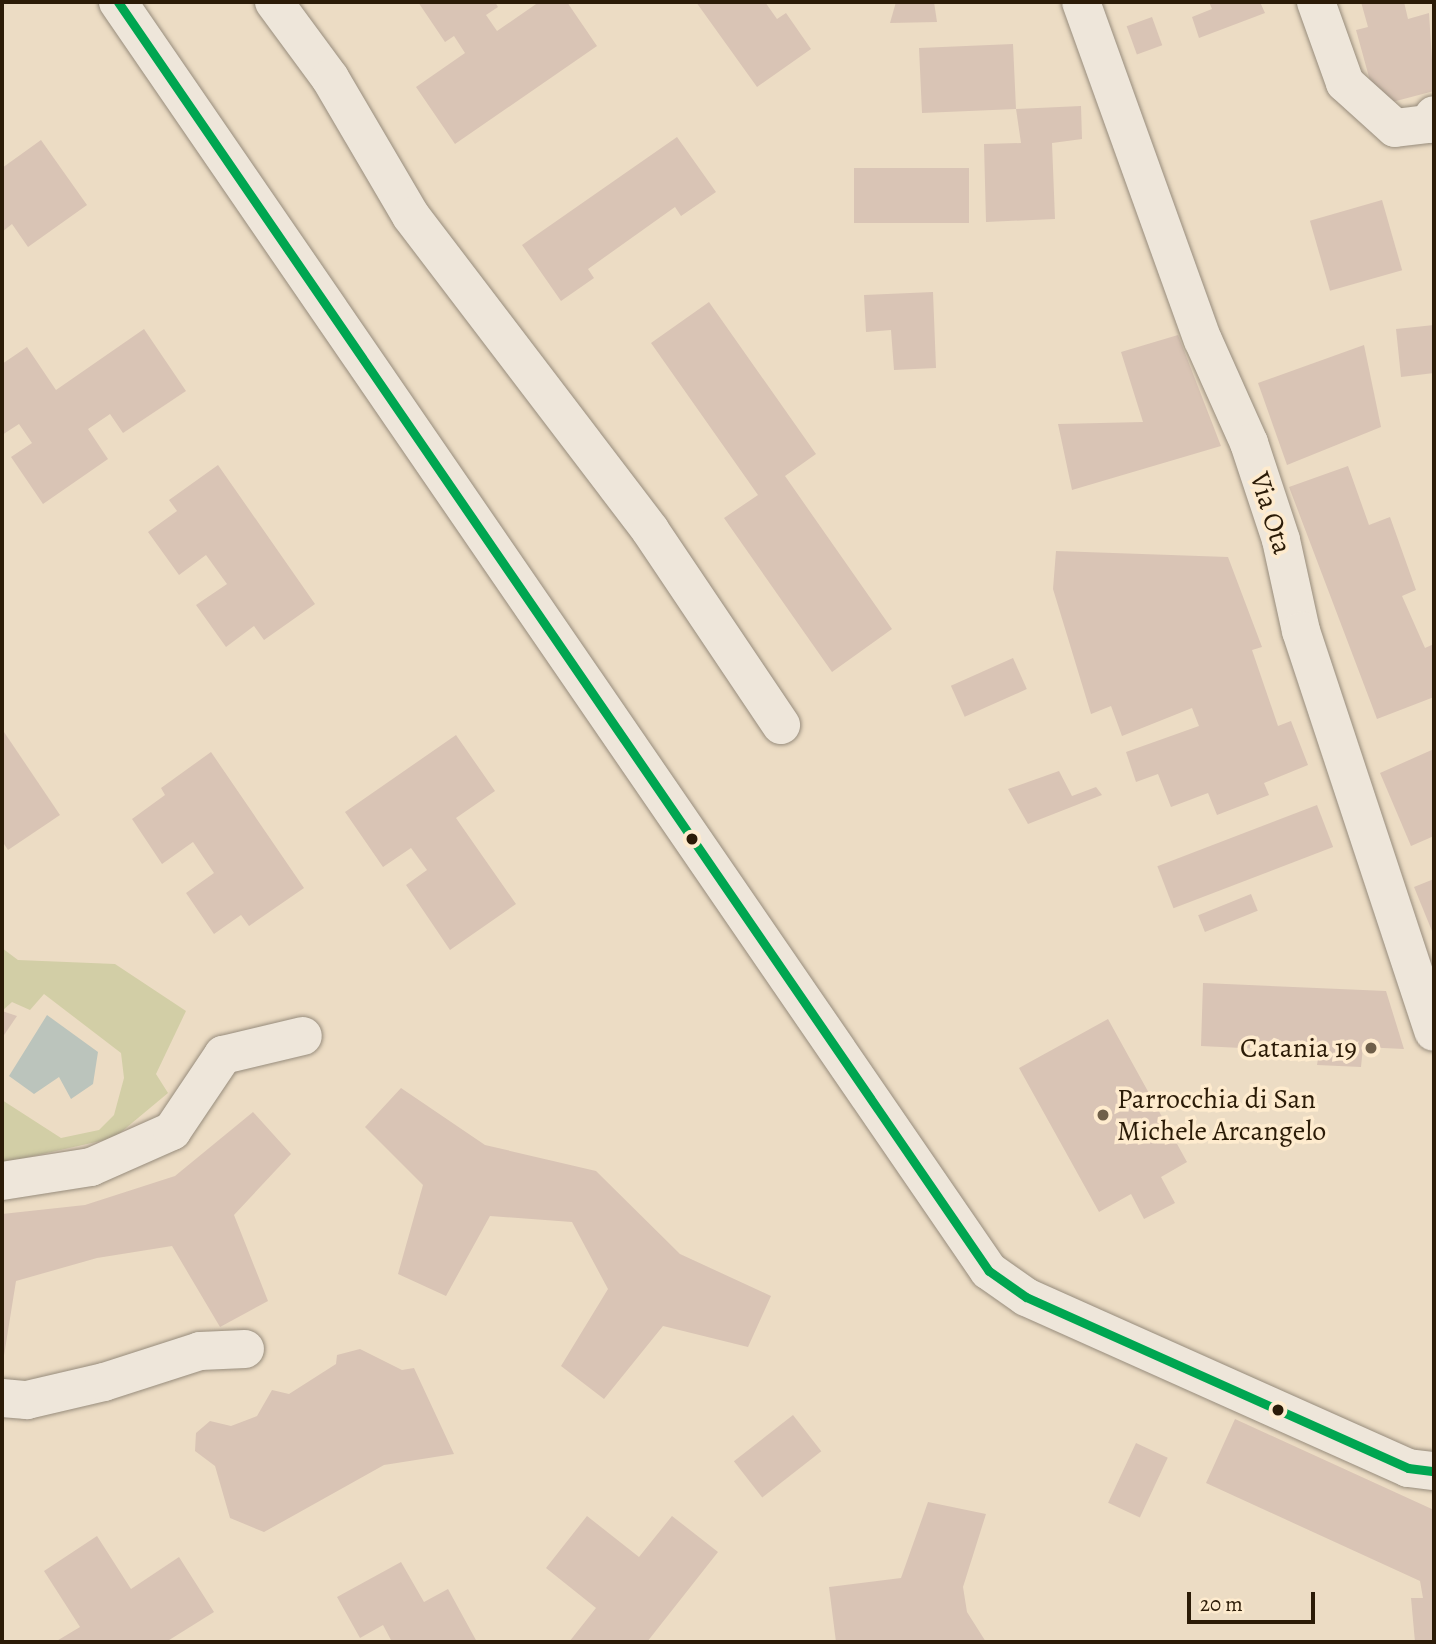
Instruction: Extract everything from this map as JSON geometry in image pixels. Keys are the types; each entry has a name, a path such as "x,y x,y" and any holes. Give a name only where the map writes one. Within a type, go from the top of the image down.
{"street":[{"path":"118,2 989,1271 1026,1297 1408,1468 1434,1471"},
{"path":"274,2 330,78 411,216 650,530 780,724"},
{"name":"Via Ota","path":"1082,2 1203,340 1249,443 1281,540 1301,631 1434,1032"},
{"path":"1316,2 1345,83 1395,128 1429,124 1434,115"},
{"path":"2,1181 91,1167 172,1131 223,1055 303,1036"},
{"path":"2,1398 27,1400 104,1382 200,1351 245,1349"}],"shaded area":[{"path":"2,948 18,960 115,964 186,1011 156,1074 168,1093 114,1138 2,1163 2,1100 61,1138 99,1130 114,1115 124,1078 121,1053 44,994 30,1010 12,1002 2,1011"},
{"path":"47,1015 98,1052 93,1084 71,1099 59,1077 34,1094 9,1076"}],"building":[{"path":"418,2 495,2 498,7 486,15 497,31 539,2 567,2 597,46 455,144 416,87 465,53 454,36 445,42"},
{"path":"696,2 765,2 777,19 786,13 811,49 757,87"},
{"path":"896,2 934,2 937,22 890,23"},
{"path":"1209,2 1260,2 1265,13 1199,38 1192,17 1212,9"},
{"path":"1361,2 1404,2 1408,19 1429,13 1434,91 1377,106 1356,30 1368,27"},
{"path":"1152,17 1162,45 1137,54 1127,26"},
{"path":"1013,44 1016,109 922,113 919,48"},
{"path":"1081,106 1082,139 1052,143 1055,219 986,222 984,144 1021,143 1016,109"},
{"path":"677,137 716,192 681,216 675,207 588,269 594,278 561,301 522,245"},
{"path":"41,140 87,205 28,247 12,224 2,232 2,168"},
{"path":"854,168 969,168 969,223 854,223"},
{"path":"1382,200 1402,270 1330,291 1310,221"},
{"path":"933,292 936,368 894,370 891,330 866,332 864,295"},
{"path":"709,302 816,454 785,476 892,629 832,672 724,518 758,495 651,343"},
{"path":"1434,325 1434,373 1401,377 1396,329"},
{"path":"144,329 186,391 123,433 110,414 88,429 108,459 43,504 11,457 32,443 19,424 2,435 2,364 27,347 56,390"},
{"path":"1178,335 1221,446 1072,490 1058,424 1143,422 1121,352"},
{"path":"1364,345 1381,427 1287,465 1258,383"},
{"path":"218,465 315,604 264,640 254,626 226,647 196,605 227,584 206,555 179,575 148,532 177,511 169,500"},
{"path":"1348,466 1369,525 1390,517 1416,590 1402,596 1425,648 1434,644 1434,697 1377,719 1289,487"},
{"path":"1056,551 1228,557 1262,647 1252,650 1278,726 1291,721 1308,765 1264,783 1269,795 1217,815 1208,793 1171,807 1158,774 1136,782 1126,752 1199,726 1192,708 1122,736 1111,706 1091,714 1053,589"},
{"path":"1013,658 1027,689 965,717 951,686"},
{"path":"2,729 60,815 8,850 2,841"},
{"path":"456,735 495,791 456,818 516,904 450,950 406,885 427,870 411,848 383,867 345,812"},
{"path":"1434,749 1434,836 1411,846 1380,773"},
{"path":"211,752 304,888 249,926 241,915 214,934 186,893 214,873 193,842 162,864 132,819 165,795 161,788"},
{"path":"1059,771 1072,796 1096,787 1102,795 1028,824 1008,789"},
{"path":"1317,805 1333,847 1173,908 1157,866"},
{"path":"1434,879 1434,936 1414,887"},
{"path":"1251,894 1258,911 1205,932 1198,915"},
{"path":"1203,983 1386,991 1404,1049 1363,1047 1361,1067 1317,1065 1319,1052 1201,1046"},
{"path":"2,1011 17,1016 2,1038"},
{"name":"Parrocchia di San Michele Arcangelo","path":"1108,1019 1187,1162 1161,1177 1175,1203 1144,1219 1131,1194 1099,1212 1019,1068"},
{"path":"401,1088 485,1145 596,1171 680,1254 771,1296 748,1347 663,1326 604,1399 561,1366 608,1289 572,1222 490,1216 446,1296 398,1274 423,1185 365,1127"},
{"path":"253,1112 291,1154 234,1215 268,1301 220,1327 172,1246 97,1258 16,1281 2,1368 2,1214 85,1205 175,1176"},
{"path":"360,1349 402,1370 414,1368 454,1454 384,1465 264,1532 230,1518 215,1466 195,1451 196,1433 210,1421 231,1426 257,1416 272,1390 289,1394 336,1364 337,1355"},
{"path":"793,1415 821,1451 762,1497 734,1461"},
{"path":"1235,1419 1434,1510 1434,1642 1415,1642 1411,1598 1423,1598 1420,1581 1206,1483"},
{"path":"1136,1443 1168,1458 1140,1518 1108,1503"},
{"path":"928,1502 986,1514 963,1587 967,1612 986,1642 836,1642 829,1587 901,1578"},
{"path":"587,1516 639,1557 672,1516 718,1552 647,1642 569,1642 596,1608 546,1568"},
{"path":"97,1536 131,1589 179,1557 214,1612 166,1642 55,1642 80,1627 44,1571"},
{"path":"401,1562 424,1602 448,1589 477,1642 392,1642 383,1625 360,1638 337,1597"}],"transit line":[{"path":"118,2 989,1271 1026,1297 1408,1468 1434,1471"}],"place":[{"name":"Catania 19","path":"1371,1048"},
{"name":"Parrocchia di San Michele Arcangelo","path":"1103,1115"}]}
